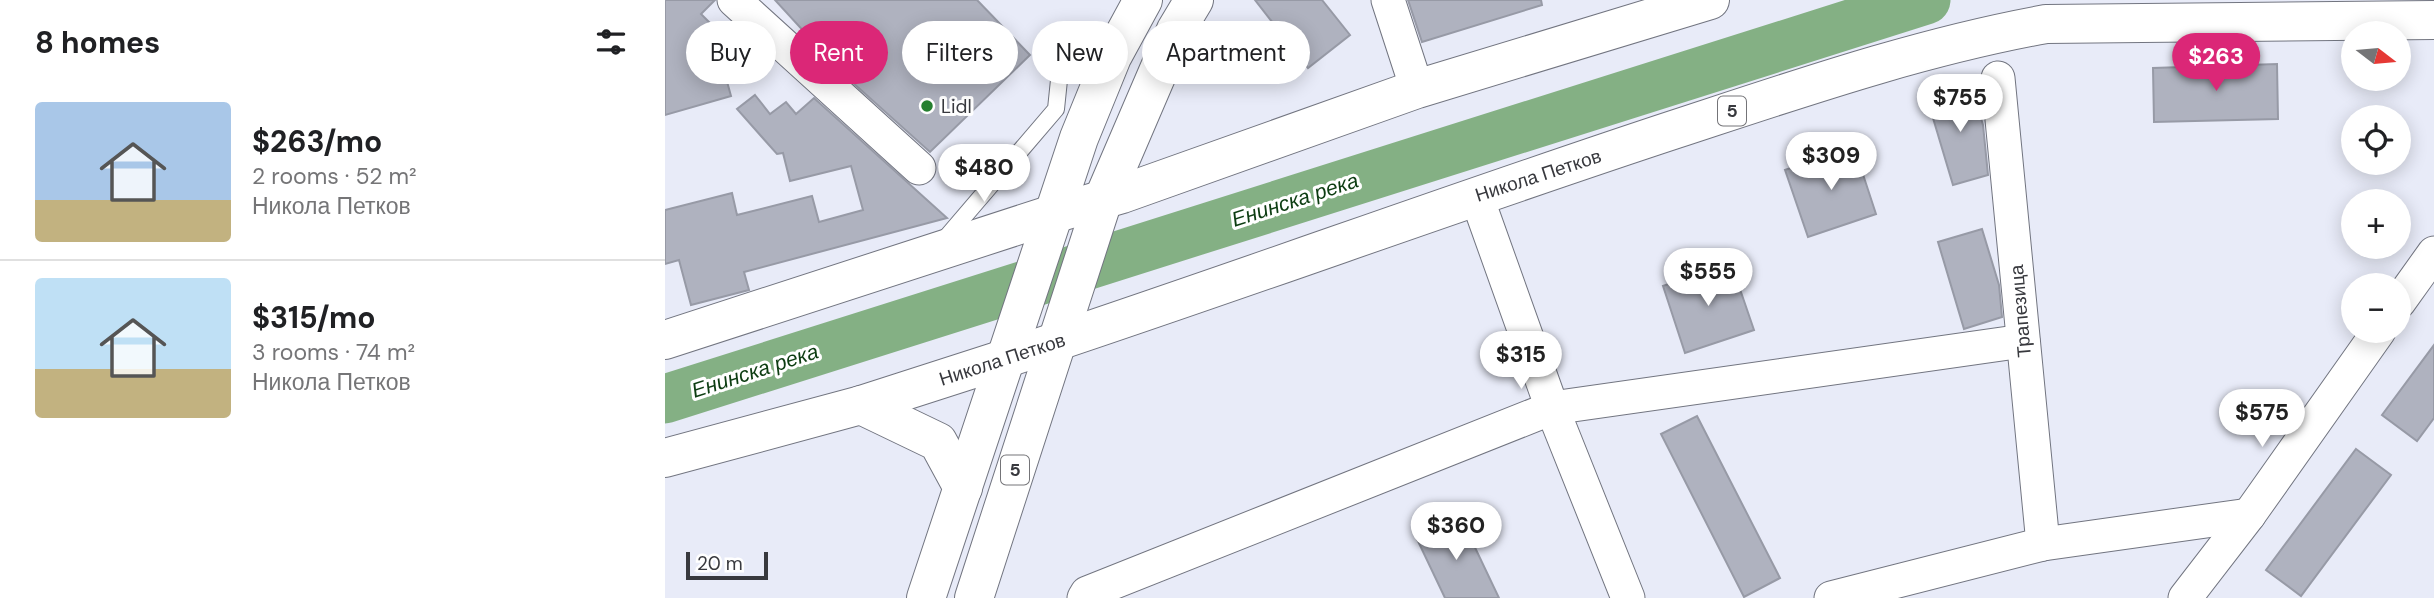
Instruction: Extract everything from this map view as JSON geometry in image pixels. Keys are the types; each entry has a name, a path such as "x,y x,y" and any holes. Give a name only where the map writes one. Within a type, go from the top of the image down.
{"main road":[{"path":"1128,28 1143,0"},
{"path":"1056,342 1098,216 1177,30 1194,0"},
{"path":"665,340 1053,214 1098,216 1417,89 1710,0"},
{"name":"Никола Петков","path":"665,458 861,405 1009,345 1056,342 1476,195 1905,54 2046,24 2434,20"},
{"path":"1053,214 1102,84"},
{"name":"5","path":"926,598 1053,214"},
{"name":"5","path":"974,598 1056,342"},
{"path":"861,405 938,442 963,488"}],"street":[{"path":"734,0 919,168"},
{"path":"1388,0 1417,89"},
{"name":"Трапезица","path":"1998,78 2043,544"},
{"path":"1476,195 1552,408 1628,598"},
{"path":"2411,285 2434,253"},
{"path":"1084,598 1087,593 1552,408 2023,341"},
{"path":"2185,598 2249,515 2371,343"},
{"path":"1831,598 2043,544 2249,515"}],"lane":[{"path":"934,251 1056,109 1059,84"}],"building":[{"path":"665,0 715,0 701,14 708,21 686,21 686,84 728,84 731,96 665,115"},
{"path":"775,0 977,0 997,21 902,21 902,84 1000,84 930,152 854,84 888,84 888,21 794,21"},
{"path":"1255,0 1322,0 1350,35 1310,66 1310,21 1271,21"},
{"path":"1408,0 1541,0 1542,5 1422,42"},
{"path":"1018,43 1030,55 1018,67"},
{"path":"2277,64 2278,119 2154,122 2153,68"},
{"path":"1971,85 1983,125 1988,175 1953,185 1927,98"},
{"path":"755,95 770,114 786,102 796,114 814,98 947,218 744,272 749,290 691,305 679,260 665,264 665,210 732,193 737,215 812,196 819,222 863,210 851,166 790,181 783,153 777,154 737,109"},
{"path":"1854,147 1876,214 1808,237 1785,170"},
{"path":"1982,229 1999,285 2002,317 1964,329 1938,242"},
{"path":"1731,263 1754,330 1685,353 1663,286"},
{"path":"2434,345 2434,418 2417,441 2382,415"},
{"path":"1697,416 1780,578 1744,597 1661,434"},
{"path":"2356,449 2391,475 2301,596 2266,570"},
{"path":"1460,516 1499,598 1445,598 1416,537"}],"waterway":[{"name":"Енинска река","path":"665,399 1926,0"}],"place":[{"name":"Lidl","path":"927,106"}]}
